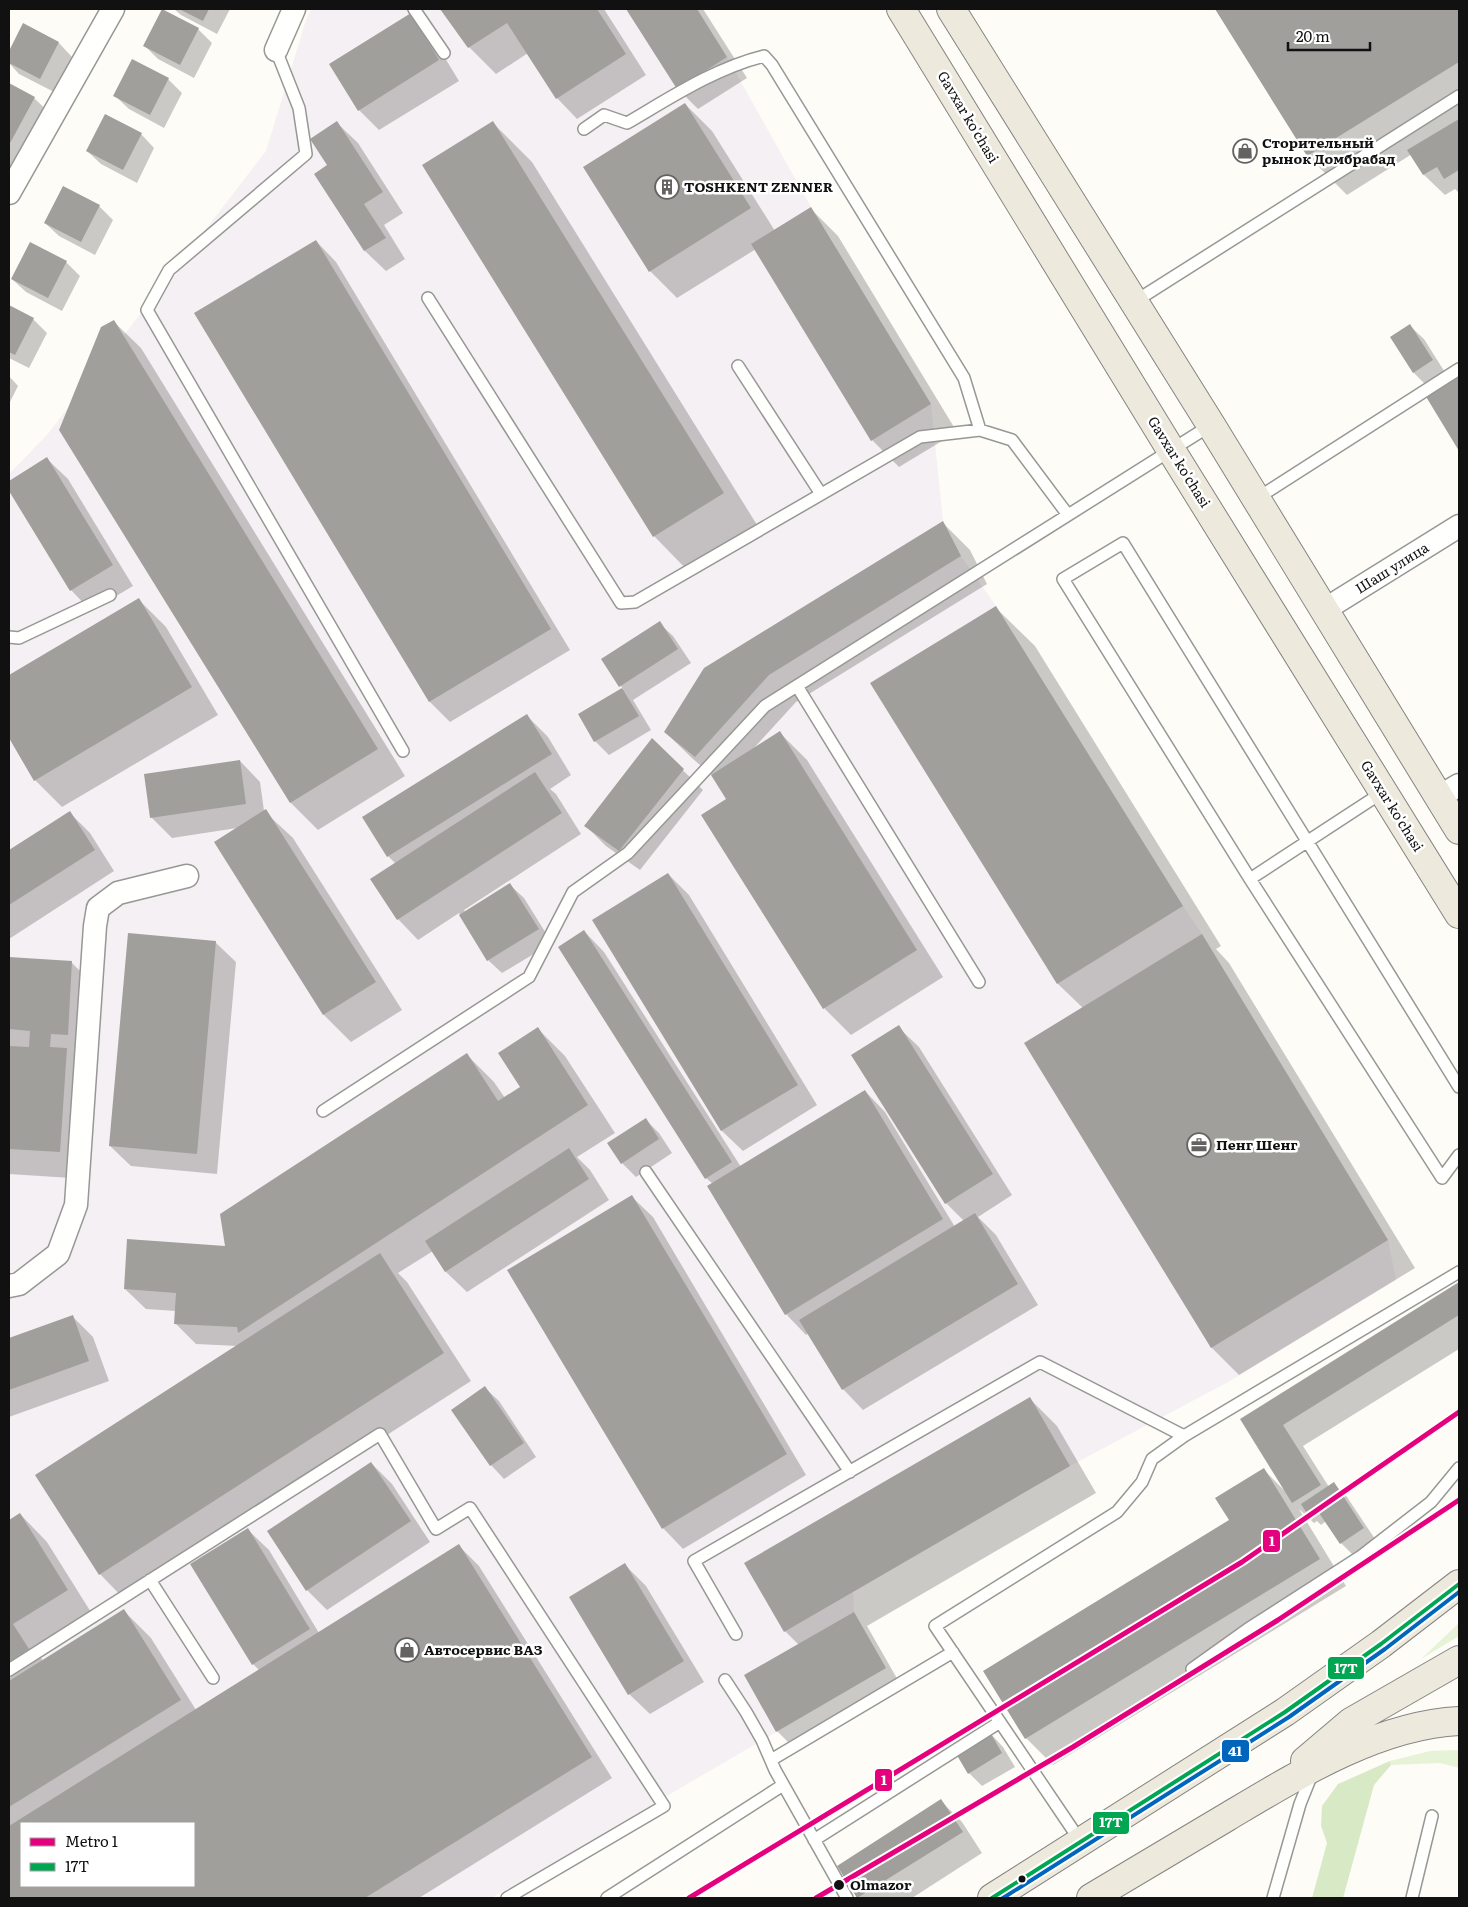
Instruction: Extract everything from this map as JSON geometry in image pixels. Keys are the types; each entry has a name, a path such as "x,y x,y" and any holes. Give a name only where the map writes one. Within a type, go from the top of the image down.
{"main road":[{"name":"Gavxar ko'chasi","path":"901,9 1459,914"},
{"path":"952,9 1324,610 1449,791 1459,830"},
{"path":"992,1898 1285,1712 1381,1644 1459,1584"},
{"path":"1268,1793 1351,1722 1459,1660"},
{"path":"1091,1898 1315,1765 1392,1734 1434,1723 1459,1721"}],"street":[{"path":"9,193 113,9"},
{"path":"276,50 294,9"},
{"name":"Шаш улица","path":"1324,610 1459,526"},
{"path":"9,1286 19,1284 58,1254 76,1205 95,926 98,908 118,893 187,876"}],"lane":[{"path":"414,9 444,53"},
{"path":"276,50 299,108 306,154 169,270 147,310 403,751"},
{"path":"584,129 604,115 627,123 700,81 751,59 764,56 772,65 964,378 980,430"},
{"path":"1134,302 1459,96"},
{"path":"428,298 620,603 635,602 920,437 980,430 1012,440 1068,515"},
{"path":"738,366 821,494"},
{"path":"1256,499 1459,368"},
{"path":"323,1111 529,977 574,892 628,853 765,706 1211,425"},
{"path":"1459,1087 1123,543 1063,579 1250,879 1442,1178 1459,1155"},
{"path":"9,637 19,638 110,595"},
{"path":"798,686 979,982"},
{"path":"1250,879 1383,792"},
{"path":"646,1172 850,1472"},
{"path":"1081,1842 936,1626 1117,1512 1142,1482 1152,1459 1184,1436 1459,1272"},
{"path":"736,1634 694,1561 1040,1362 1184,1436"},
{"path":"9,1670 380,1434 436,1529 470,1508 664,1806 507,1898"},
{"path":"1192,1669 1248,1629 1360,1557 1431,1502 1459,1468"},
{"path":"150,1580 213,1678"},
{"path":"771,1760 953,1652"},
{"path":"725,1680 746,1712 847,1898"},
{"path":"814,1840 1000,1722"},
{"path":"1273,1898 1300,1804 1315,1765"},
{"path":"606,1898 784,1785"},
{"path":"1412,1898 1432,1816"}],"shaded area":[{"path":"311,9 697,9 727,57 811,207 931,404 943,521 961,556 996,606 1202,934 1388,1240 1396,1280 1230,1381 1070,1466 853,1592 854,1612 886,1668 492,1898 9,1898 9,474 47,435 266,151"}],"green space":[{"path":"1459,1623 1459,1636 1421,1659"},
{"path":"1459,1750 1459,1768 1440,1763 1391,1765 1390,1761 1430,1751"},
{"path":"1390,1761 1391,1765 1374,1785 1343,1898 1312,1898 1327,1843 1321,1826 1322,1806 1338,1784"}],"building":[{"path":"162,9 199,28 180,65 143,46"},
{"path":"179,9 209,9 203,21"},
{"path":"440,9 597,9 626,54 556,99 507,23 468,48"},
{"path":"626,9 697,9 727,57 677,89"},
{"path":"1215,9 1459,9 1459,62 1307,156"},
{"path":"411,13 439,60 358,111 329,64"},
{"path":"23,23 59,42 40,79 9,63 9,51"},
{"path":"132,59 169,78 150,115 113,96"},
{"path":"9,83 35,97 9,145"},
{"name":"TOSHKENT ZENNER","path":"685,103 751,208 649,272 583,167"},
{"path":"105,114 142,133 123,170 86,151"},
{"path":"1459,119 1459,170 1444,179 1437,167 1423,175 1407,150"},
{"path":"337,121 383,192 364,204 386,238 364,251 314,174 327,165 310,139"},
{"path":"493,121 724,493 653,537 422,165"},
{"path":"63,186 100,205 81,242 44,223"},
{"path":"811,207 931,404 871,441 751,244"},
{"path":"316,240 551,629 429,702 194,313"},
{"path":"30,242 67,261 48,298 11,279"},
{"path":"9,305 34,318 15,355 9,352"},
{"path":"114,320 378,749 290,803 59,430 101,327"},
{"path":"1410,324 1433,360 1413,373 1390,337"},
{"path":"1457,375 1459,379 1459,451 1425,395"},
{"path":"47,457 113,565 70,591 9,491 9,481"},
{"path":"943,521 961,556 769,675 695,757 664,732 704,668"},
{"path":"139,598 192,687 34,781 9,738 9,675"},
{"path":"996,606 1183,906 1057,984 870,683"},
{"path":"660,621 678,649 619,687 601,659"},
{"path":"622,688 639,716 594,742 578,714"},
{"path":"527,714 552,754 387,857 362,817"},
{"path":"780,731 917,950 823,1009 701,815 726,799 711,775"},
{"path":"652,738 684,769 619,851 584,826"},
{"path":"240,760 246,804 150,818 144,774"},
{"path":"535,772 562,813 397,920 370,879"},
{"path":"266,809 376,982 323,1015 214,842"},
{"path":"70,811 95,850 9,905 9,850"},
{"path":"668,873 798,1085 721,1131 592,920"},
{"path":"510,883 539,929 487,961 459,915"},
{"path":"584,930 732,1162 705,1179 558,947"},
{"path":"128,933 216,941 197,1154 109,1146"},
{"path":"1202,934 1388,1240 1211,1348 1024,1043"},
{"path":"9,957 72,961 68,1035 51,1034 50,1047 67,1048 60,1152 9,1149 9,1046 29,1047 30,1031 9,1029"},
{"path":"899,1025 993,1174 945,1204 851,1055"},
{"path":"538,1027 588,1105 238,1333 237,1327 174,1324 176,1293 124,1289 127,1239 225,1246 220,1214 467,1053 498,1101 520,1087 498,1053"},
{"path":"865,1090 943,1219 785,1315 707,1186"},
{"path":"646,1118 659,1139 621,1164 607,1143"},
{"path":"569,1148 589,1179 445,1272 425,1241"},
{"path":"632,1195 787,1454 662,1529 507,1270"},
{"path":"975,1213 1018,1284 842,1390 799,1320"},
{"path":"380,1253 444,1353 99,1575 35,1475"},
{"path":"1459,1282 1459,1315 1283,1425 1321,1485 1292,1503 1240,1419"},
{"path":"73,1315 89,1361 9,1390 9,1338"},
{"path":"485,1386 524,1443 490,1466 451,1410"},
{"path":"1030,1397 1070,1466 784,1632 744,1563"},
{"path":"371,1462 411,1521 306,1591 267,1531"},
{"path":"1264,1468 1320,1559 1025,1739 983,1671 1229,1520 1215,1498"},
{"path":"1334,1482 1364,1528 1340,1544 1315,1507 1306,1512 1301,1504"},
{"path":"20,1513 68,1590 13,1624 29,1649 9,1662 9,1520"},
{"path":"248,1528 310,1629 252,1665 190,1564"},
{"name":"Автосервис ВАЗ","path":"459,1544 592,1757 365,1898 9,1898 9,1826"},
{"path":"625,1563 684,1661 628,1695 569,1597"},
{"path":"124,1609 181,1700 9,1807 9,1681"},
{"path":"854,1612 886,1668 776,1732 744,1675"},
{"path":"990,1732 1002,1753 968,1774 955,1752"},
{"path":"941,1799 963,1832 857,1898 837,1866"}],"metro line":[{"name":"1","path":"689,1898 1242,1562 1459,1412"},
{"name":"1","path":"816,1898 1073,1747 1278,1620 1459,1500"}],"transit line":[{"name":"17T","path":"992,1898 1285,1712 1381,1644 1459,1584"},
{"name":"41","path":"1003,1898 1289,1717 1385,1649 1459,1592"}],"place":[{"name":"Сторительный рынок Домбрабад","path":"1245,151"},
{"name":"TOSHKENT ZENNER","path":"667,187"},
{"name":"Пенг Шенг","path":"1199,1145"},
{"name":"Автосервис ВАЗ","path":"407,1650"},
{"name":"Olmazor","path":"839,1885"}]}
